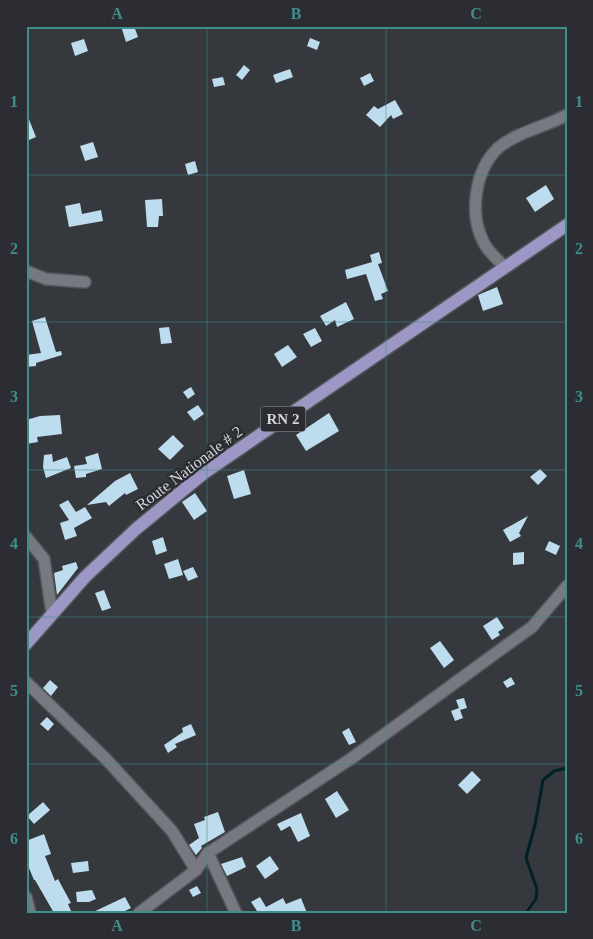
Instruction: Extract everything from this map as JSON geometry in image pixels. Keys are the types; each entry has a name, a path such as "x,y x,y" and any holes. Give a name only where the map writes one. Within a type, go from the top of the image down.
{"main road":[{"name":"Route Nationale # 2","path":"26,644 91,571 136,529 204,473 567,225"}],"street":[{"path":"505,267 483,242 480,234 475,202 481,172 498,149 515,137 567,115"},
{"path":"26,271 46,279 85,282"},
{"path":"26,537 44,558 52,614"},
{"path":"139,913 196,870 208,853 352,758 532,627 567,586"},
{"path":"26,682 105,758 172,831 196,870"},
{"path":"208,853 236,913"},
{"path":"26,897 30,913"}],"building":[{"path":"121,26 134,26 138,37 126,42"},
{"path":"310,38 320,42 317,50 307,46"},
{"path":"84,39 88,51 75,56 71,43"},
{"path":"244,65 250,70 242,80 236,75"},
{"path":"290,69 293,77 276,83 273,75"},
{"path":"370,73 374,81 364,86 360,78"},
{"path":"223,77 225,85 214,87 212,79"},
{"path":"395,100 403,114 393,119 391,115 380,127 366,115 374,106 378,109"},
{"path":"26,112 36,137 29,140 26,137"},
{"path":"93,142 98,157 85,161 80,146"},
{"path":"195,161 198,172 188,175 185,164"},
{"path":"546,185 554,199 535,212 526,198"},
{"path":"162,199 163,216 159,216 158,227 147,227 145,200"},
{"path":"80,203 82,214 101,210 103,221 69,227 65,206"},
{"path":"379,252 382,263 378,264 388,291 381,294 383,299 375,301 366,274 347,279 345,270 372,262 370,255"},
{"path":"497,287 503,304 483,311 478,295"},
{"path":"346,302 354,319 337,327 335,320 326,326 320,316"},
{"path":"45,317 56,352 61,351 62,355 36,363 36,366 26,367 26,355 41,353 32,321"},
{"path":"169,327 172,343 161,344 159,328"},
{"path":"315,328 322,341 311,347 303,334"},
{"path":"288,345 297,357 282,367 274,354"},
{"path":"191,387 195,394 188,399 183,392"},
{"path":"198,405 204,414 194,421 187,412"},
{"path":"329,413 339,431 306,451 296,435"},
{"path":"60,415 62,434 37,437 38,442 26,444 26,420 40,416"},
{"path":"173,435 184,446 170,460 158,449"},
{"path":"98,453 102,469 86,474 86,477 76,478 74,466 87,464 85,457"},
{"path":"52,454 53,462 67,457 71,468 46,478 43,467 44,455"},
{"path":"540,469 547,476 538,485 530,477"},
{"path":"244,470 251,494 234,499 227,476"},
{"path":"130,473 138,489 126,495 125,493 109,506 106,502 87,505 115,481"},
{"path":"195,493 207,511 194,520 182,502"},
{"path":"68,500 76,512 85,507 92,518 74,528 77,536 65,540 60,523 69,520 59,505"},
{"path":"528,516 519,533 521,536 510,542 503,530"},
{"path":"163,537 167,551 156,555 152,541"},
{"path":"549,541 560,546 556,555 545,550"},
{"path":"524,552 524,564 513,565 513,553"},
{"path":"178,559 183,575 169,579 164,564"},
{"path":"76,562 78,568 57,595 54,573 63,570 62,566"},
{"path":"193,567 198,577 188,581 183,571"},
{"path":"104,590 111,608 102,611 95,593"},
{"path":"497,617 504,628 498,632 500,635 492,640 483,626"},
{"path":"440,641 454,660 444,668 430,648"},
{"path":"511,677 515,684 507,688 503,682"},
{"path":"50,680 58,687 51,696 43,688"},
{"path":"464,698 467,708 460,710 463,718 455,721 451,711 459,708 456,700"},
{"path":"47,717 54,724 48,731 40,724"},
{"path":"191,724 196,735 175,744 177,747 168,753 164,745 183,732 182,728"},
{"path":"349,728 356,742 349,745 342,732"},
{"path":"472,771 481,780 467,794 458,785"},
{"path":"337,791 349,810 336,818 325,799"},
{"path":"43,802 50,810 34,824 27,816"},
{"path":"218,812 225,832 201,846 202,848 196,855 189,845 199,838 194,824 205,820 204,817"},
{"path":"301,813 310,836 298,842 290,826 281,831 277,824"},
{"path":"44,834 51,854 45,856 55,881 58,879 71,903 68,904 72,913 54,913 34,880 26,861 26,841"},
{"path":"270,856 279,869 265,879 256,866"},
{"path":"242,857 246,867 227,876 221,864"},
{"path":"88,861 89,871 73,873 71,863"},
{"path":"197,886 201,893 193,897 189,890"},
{"path":"92,890 96,899 89,902 77,902 76,892"},
{"path":"125,897 131,908 121,913 91,913"},
{"path":"260,897 266,907 283,898 286,904 301,898 307,913 255,913 257,911 251,902"}],"waterway":[{"path":"526,913 536,899 537,889 526,858 535,825 543,780 554,771 567,768"}]}
